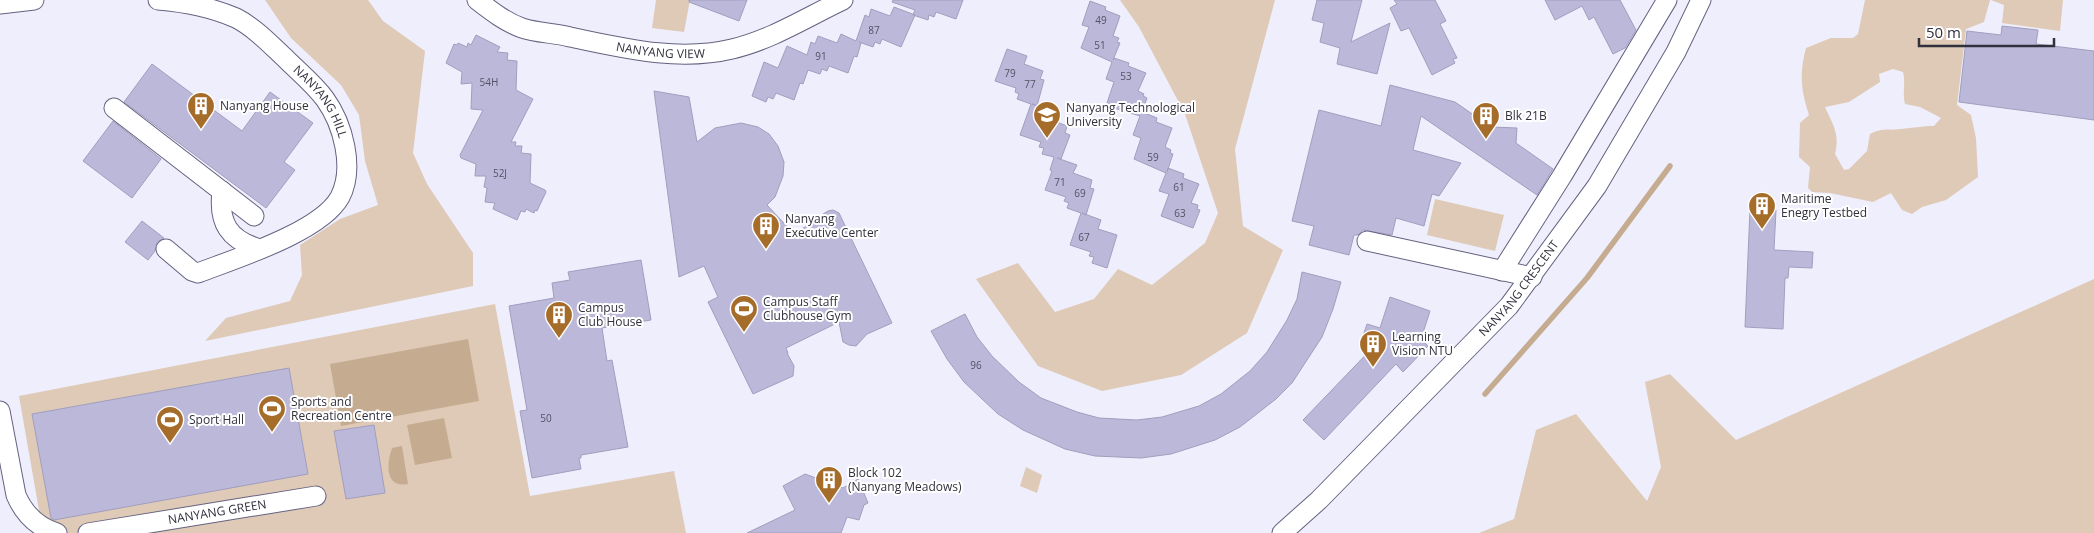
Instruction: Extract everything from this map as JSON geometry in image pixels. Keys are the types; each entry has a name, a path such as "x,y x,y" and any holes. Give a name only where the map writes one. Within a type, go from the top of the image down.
{"street":[{"path":"0,4 34,0"},
{"name":"NANYANG HILL","path":"158,0 192,5 236,19 258,34 314,86 335,115 345,152 346,172 340,197 325,214 309,226 260,249 198,273 192,272 166,249"},
{"name":"NANYANG VIEW","path":"477,0 503,19 522,28 625,48 669,54 702,54 732,49 759,41 843,0"},
{"path":"1502,271 1562,176 1667,0"},
{"name":"NANYANG CRESCENT","path":"1282,533 1319,500 1399,420 1509,306 1532,277 1597,186 1676,52 1701,0"},
{"path":"114,108 254,216"},
{"path":"222,191 220,209 222,221 232,235 243,244 260,249"},
{"path":"1367,241 1532,277"},
{"path":"0,411 16,495 20,504 35,522 46,530 57,533"},
{"name":"NANYANG GREEN","path":"88,533 316,496"}],"shaded area":[{"path":"265,0 368,0 383,21 425,51 413,153 427,184 473,253 473,286 205,341 226,318 290,301 302,275 300,245 340,219 378,205 365,161 359,115 341,85 291,38"},
{"path":"656,0 690,0 684,32 652,28"},
{"path":"1120,0 1275,0 1235,149 1243,226 1283,250 1247,333 1181,375 1102,391 1038,366 976,279 1018,263 1055,312 1094,299 1118,269 1152,285 1205,243 1218,213 1185,114 1139,27"},
{"path":"1865,0 1990,0 1984,22 1966,29 1957,105 1971,115 1976,138 1978,177 1946,200 1922,207 1912,214 1902,210 1891,193 1873,202 1830,193 1812,192 1808,188 1810,167 1799,157 1800,123 1809,115 1802,82 1802,66 1806,48 1831,38 1853,38 1858,34","holes":["1893,69 1903,72 1905,104 1920,107 1941,118 1934,126 1883,130 1870,134 1867,151 1849,169 1844,170 1835,154 1836,135 1825,107 1849,102 1880,82 1879,74"]},
{"path":"1991,0 2063,0 2060,31 2002,23 2004,5"},
{"path":"1435,199 1504,215 1495,251 1427,235"},
{"path":"2094,279 2094,533 1479,533 1514,519 1536,430 1576,414 1647,501 1661,467 1645,382 1670,374 1736,440"},
{"name":"Sports and Recreation Centre","path":"495,304 530,496 674,471 686,533 43,533 19,396"},
{"path":"468,339 479,401 341,426 330,364"},
{"path":"444,418 452,458 415,465 407,425"},
{"path":"402,446 408,484 395,482 389,473 392,448"},
{"path":"1026,467 1042,475 1037,493 1020,486"}],"building":[{"path":"689,0 747,0 739,21 689,2"},
{"path":"893,0 963,0 956,19 936,12 934,17 929,15 928,20 913,15 915,10 892,2"},
{"path":"1317,0 1362,0 1351,42 1390,23 1377,74 1337,64 1340,48 1320,42 1324,23 1312,20"},
{"path":"1394,0 1435,0 1446,21 1440,24 1457,58 1453,59 1455,63 1432,75 1409,28 1401,31 1390,8 1397,4"},
{"path":"1545,0 1620,0 1636,30 1625,48 1613,54 1594,17 1589,20 1582,6 1555,20"},
{"path":"1090,1 1106,7 1105,10 1120,16 1113,36 1119,38 1117,42 1120,43 1113,60 1114,58 1129,63 1128,66 1146,73 1138,91 1147,98 1142,112 1157,118 1156,122 1172,128 1165,147 1171,150 1170,153 1173,154 1168,168 1184,174 1183,178 1199,184 1191,203 1198,205 1197,209 1200,210 1193,228 1161,216 1169,194 1159,191 1166,173 1134,159 1141,138 1133,135 1140,116 1114,108 1115,106 1107,103 1114,82 1106,79 1112,62 1081,48 1089,27 1082,25"},
{"path":"894,7 915,15 901,47 882,39 880,44 875,42 873,47 859,42 861,43 857,57 854,56 848,73 829,66 827,71 822,69 820,74 808,70 803,84 800,83 794,100 776,93 773,99 768,97 766,102 752,96 764,62 778,68 787,46 807,55 811,42 815,44 818,36 837,43 841,34 856,41 865,15 869,17 871,9 890,16"},
{"path":"2002,26 2038,30 2036,44 2094,51 2094,120 1959,102 1967,31 2001,35"},
{"path":"476,35 500,47 497,52 508,53 507,60 517,61 516,90 533,99 511,142 516,142 515,146 522,146 521,153 531,154 530,183 546,192 537,211 535,210 534,213 526,209 525,212 521,211 517,220 493,209 495,203 485,202 487,188 484,187 486,176 475,176 476,164 461,158 460,155 483,110 471,109 472,83 461,84 462,72 446,63 454,44 457,45 458,43 467,47 468,43 471,45"},
{"path":"1007,49 1027,56 1024,64 1043,71 1040,79 1044,80 1037,106 1052,111 1049,119 1067,126 1065,133 1070,135 1061,159 1057,158 1077,165 1073,173 1092,180 1090,188 1094,189 1086,215 1101,220 1098,229 1117,235 1107,268 1092,263 1094,257 1089,256 1091,252 1070,245 1081,213 1067,208 1069,203 1064,201 1066,197 1045,190 1052,171 1050,170 1054,157 1042,154 1044,148 1039,147 1041,142 1020,135 1031,104 1017,99 1019,94 1015,92 1016,88 995,81"},
{"name":"Nanyang House","path":"152,64 242,131 270,92 313,123 284,162 295,170 266,208 124,102"},
{"path":"1390,85 1455,102 1491,127 1517,128 1516,143 1553,169 1537,195 1421,116 1413,150 1461,163 1439,196 1432,194 1424,226 1396,218 1392,235 1363,230 1358,235 1354,235 1349,255 1309,245 1314,226 1292,221 1319,110 1381,126"},
{"name":"Nanyang Executive Center","path":"654,91 689,97 697,142 715,128 741,123 758,127 769,134 778,146 784,162 783,176 775,197 767,205 793,233 820,220 823,214 828,211 833,210 839,213 892,323 867,334 856,346 843,342 839,322 786,348 794,366 793,376 753,394 708,302 718,297 704,266 679,277"},
{"path":"113,121 161,159 132,198 83,161"},
{"path":"1750,209 1776,210 1774,250 1813,252 1812,268 1789,267 1788,278 1785,278 1783,329 1745,327"},
{"path":"142,221 164,238 157,242 155,251 148,260 125,242"},
{"path":"641,260 651,320 602,328 607,361 612,360 628,447 581,455 581,458 579,458 581,469 532,478 520,411 527,410 509,306 554,298 552,283 570,280 568,272"},
{"path":"1302,272 1341,282 1322,337 1292,383 1276,399 1240,427 1215,440 1171,454 1141,458 1095,456 1065,449 1023,430 998,414 964,382 947,359 931,331 965,314 977,337 992,356 1019,382 1041,398 1099,418 1137,420 1162,417 1199,406 1221,394 1250,371 1267,352 1287,320 1297,299"},
{"name":"Learning Vision NTU","path":"1390,297 1430,311 1421,339 1428,346 1403,372 1396,364 1324,440 1303,420 1378,342 1363,336 1367,324 1380,328"},
{"name":"Sport Hall","path":"289,368 308,474 54,520 51,518 32,414"},
{"path":"374,425 385,493 346,499 334,431"},
{"name":"Block 102 (Nanyang Meadows)","path":"805,474 843,488 858,479 868,503 864,505 859,520 847,517 841,533 747,533 795,510 783,486"}],"waterway":[{"path":"1485,394 1587,278 1670,166"}],"place":[{"name":"Nanyang House","path":"201,130"},
{"name":"Nanyang Technological University","path":"1047,139"},
{"name":"Blk 21B","path":"1486,140"},
{"name":"Maritime Enegry Testbed","path":"1762,230"},
{"name":"Nanyang Executive Center","path":"766,250"},
{"name":"Campus Staff Clubhouse Gym","path":"744,333"},
{"name":"Campus Club House","path":"559,339"},
{"name":"Learning Vision NTU","path":"1373,368"},
{"name":"Sports and Recreation Centre","path":"272,433"},
{"name":"Sport Hall","path":"170,444"},
{"name":"Block 102 (Nanyang Meadows)","path":"829,504"}]}
